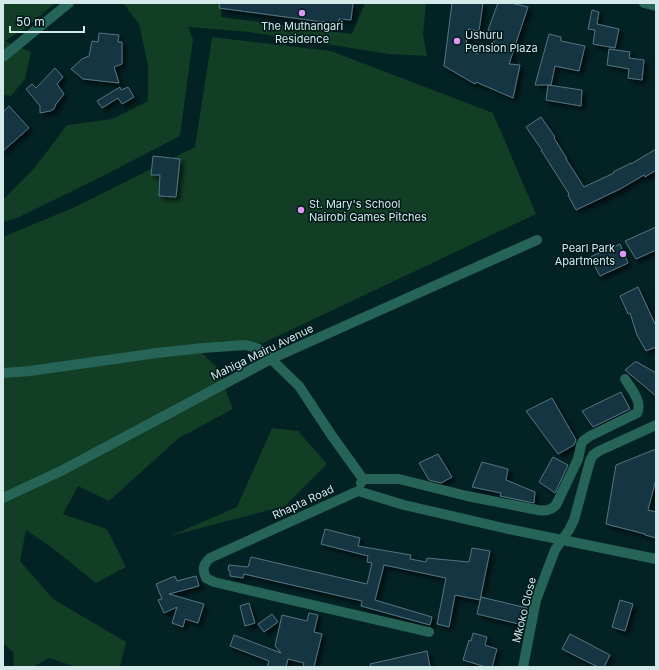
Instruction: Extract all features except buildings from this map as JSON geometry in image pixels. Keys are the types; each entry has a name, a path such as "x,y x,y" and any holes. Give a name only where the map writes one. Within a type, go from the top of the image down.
{"street":[{"path":"3,57 69,3"},
{"path":"644,3 656,6"},
{"name":"Mahiga Mairu Avenue","path":"3,498 61,471 271,359 537,240"},
{"path":"3,373 30,371 203,348 246,346 259,349 300,386 332,436 363,479"},
{"path":"363,479 399,479 467,496 538,510 545,511 552,509 556,505 572,472 583,442 590,436 636,413 640,408 639,403 625,379"},
{"name":"Mkoko Close","path":"523,667 536,600 550,560 574,520 593,455 656,425"},
{"path":"363,479 358,491 404,505 508,529 656,559"},
{"name":"Rhapta Road","path":"358,491 210,558 204,564 203,571 206,578 214,582 429,632"}],"green space":[{"path":"3,3 55,3 26,28 5,41 31,52 25,79 11,96 3,95"},
{"path":"123,3 222,3 221,17 352,34 365,3 426,3 423,34 427,56 389,54 249,32 188,27 193,39 180,136 17,218 3,222 3,200 36,166 67,125 112,119 148,101 148,65 139,24"},
{"name":"St. Mary's School Nairobi Games Pitches","path":"212,37 331,51 493,113 536,214 263,343 201,352 216,366 233,409 179,438 109,501 78,486 63,514 107,529 126,567 96,583 51,547 26,530 20,561 53,599 126,642 120,667 76,667 49,658 33,667 14,667 13,652 3,643 3,237 77,206 195,147"},
{"path":"272,428 298,431 327,464 285,506 170,536 237,507"}],"place":[{"name":"The Muthangari Residence","path":"302,13"},
{"name":"Ushuru Pension Plaza","path":"457,41"},
{"name":"St. Mary's School Nairobi Games Pitches","path":"301,210"},
{"name":"Pearl Park Apartments","path":"623,254"}]}
